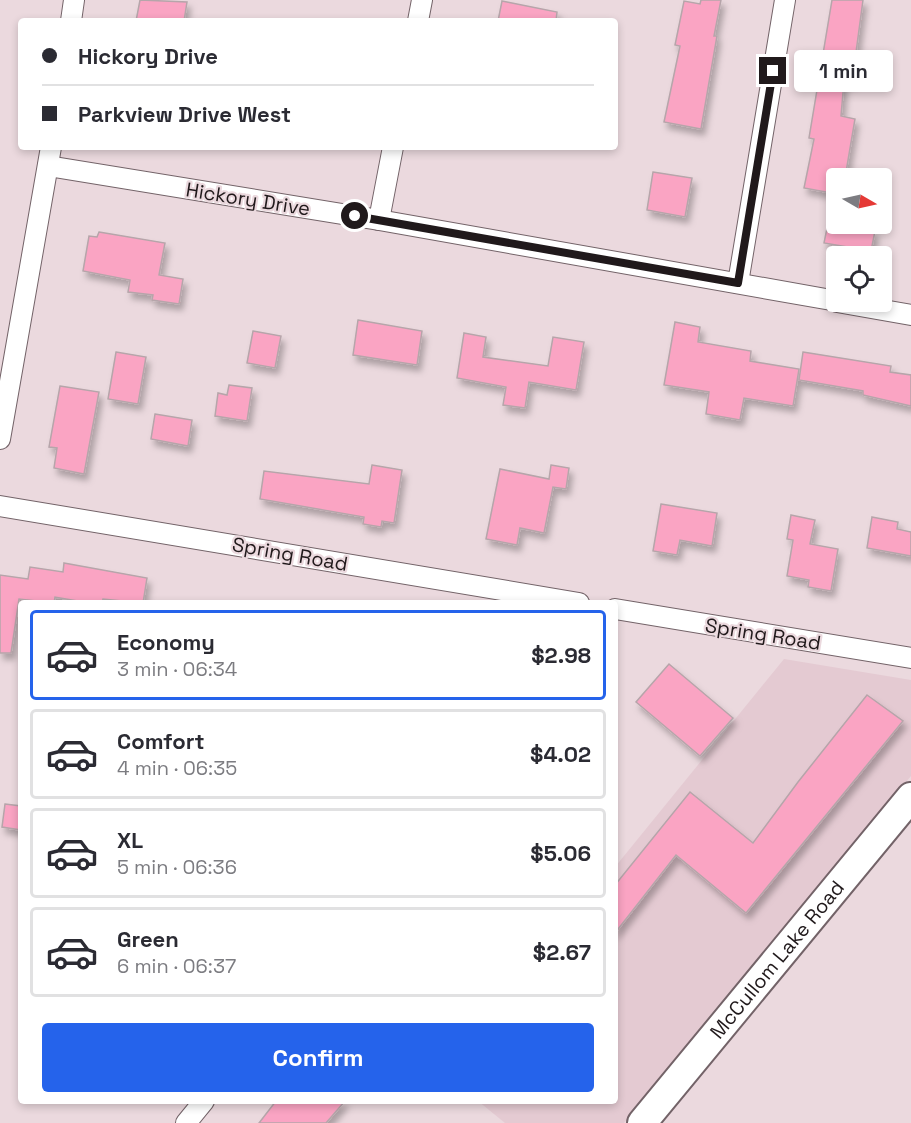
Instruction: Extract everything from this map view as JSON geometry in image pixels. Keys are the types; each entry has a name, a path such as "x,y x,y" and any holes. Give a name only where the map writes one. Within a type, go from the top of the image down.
{"street":[{"path":"71,18 74,0"},
{"path":"419,18 422,0"},
{"path":"738,283 785,0"},
{"path":"379,220 392,150"},
{"path":"0,439 50,157"},
{"name":"Hickory Drive","path":"50,157 379,220 826,299"},
{"name":"Hickory Drive","path":"892,311 911,315"},
{"name":"Spring Road","path":"0,506 561,600"},
{"name":"Spring Road","path":"618,609 911,658"},
{"name":"McCullom Lake Road","path":"642,1123 911,796"},
{"path":"186,1123 202,1104"}],"shaded area":[{"path":"784,659 911,680 911,776 715,1009 624,1123 505,1123 482,1104 618,1104 618,863"}],"building":[{"path":"140,0 187,2 184,18 137,18"},
{"path":"701,0 721,0 701,129 664,122 680,46 675,45 684,1 700,4"},
{"path":"832,0 863,0 852,82 844,81 841,116 855,119 847,168 826,168 826,192 804,188 814,139 809,138"},
{"path":"502,1 557,12 556,18 499,18"},
{"path":"653,172 692,178 685,217 647,210"},
{"path":"99,232 165,243 159,275 183,279 179,304 152,300 153,295 128,292 130,280 83,271 89,236 97,237"},
{"path":"826,233 874,234 872,246 842,246 824,243"},
{"path":"358,320 422,331 417,365 353,355"},
{"path":"675,322 700,327 698,342 751,351 750,361 799,369 793,406 744,398 740,420 706,414 709,392 664,385"},
{"path":"253,331 281,336 275,368 247,363"},
{"path":"464,333 486,337 483,357 548,366 553,337 584,342 576,390 529,382 525,408 503,405 506,387 457,378"},
{"path":"116,352 146,357 138,404 108,399"},
{"path":"803,352 891,366 890,372 911,375 911,406 863,395 863,391 799,380"},
{"path":"229,385 252,388 247,421 215,416 218,393 227,395"},
{"path":"60,386 99,392 84,474 54,468 57,448 49,447"},
{"path":"155,414 192,420 188,446 151,439"},
{"path":"372,465 402,470 394,523 382,521 381,527 363,524 364,517 260,499 264,471 369,484"},
{"path":"551,465 569,468 566,489 553,487 544,533 520,528 517,545 486,539 500,469 549,479"},
{"path":"661,504 717,513 712,546 680,540 677,555 653,551"},
{"path":"791,515 815,520 810,544 838,549 831,591 808,587 809,580 787,576 793,540 787,539"},
{"path":"872,517 898,522 897,529 911,532 911,556 867,548"},
{"path":"64,563 147,578 143,600 72,600 55,597 54,600 19,599 11,653 0,653 0,575 28,579 30,567 63,572"},
{"path":"669,664 733,718 700,756 636,702"},
{"path":"867,695 903,721 746,913 676,855 618,929 618,881 690,792 753,843"},
{"path":"5,804 18,806 18,830 2,827"},
{"path":"274,1104 342,1104 326,1123 259,1123"}],"route":[{"path":"355,216 738,283 773,71"}]}
